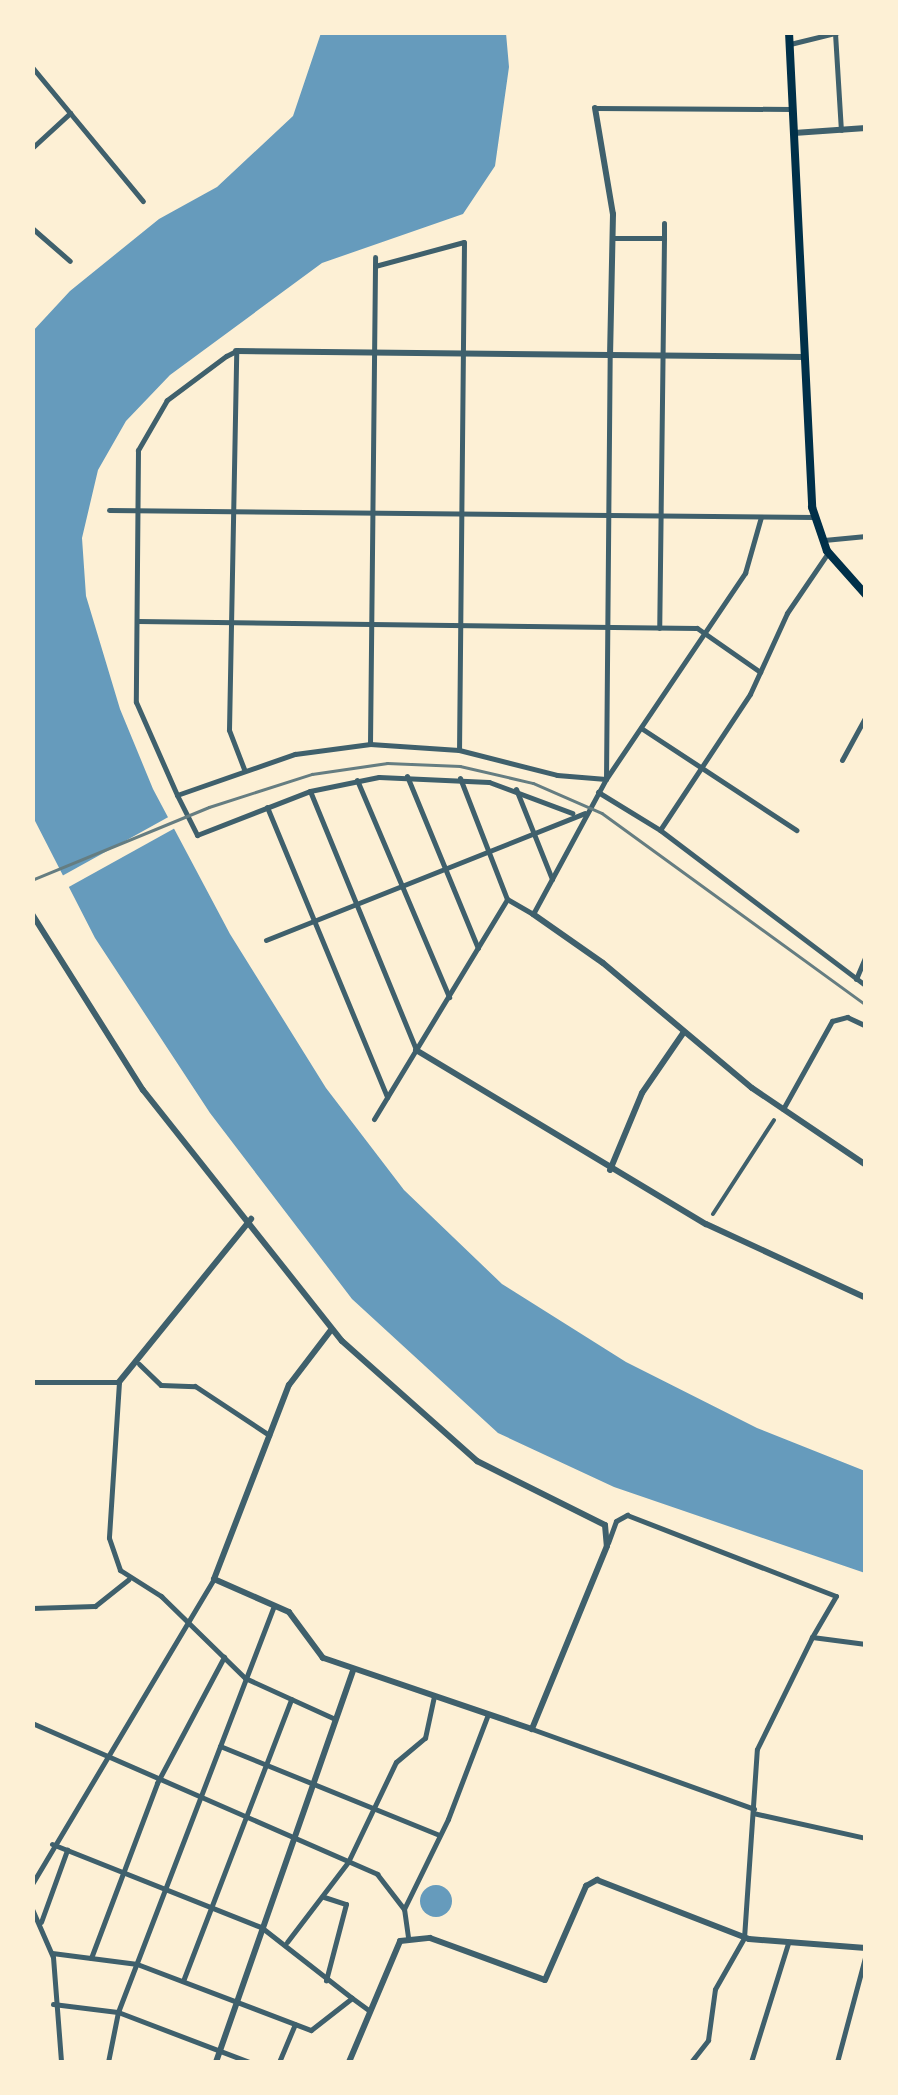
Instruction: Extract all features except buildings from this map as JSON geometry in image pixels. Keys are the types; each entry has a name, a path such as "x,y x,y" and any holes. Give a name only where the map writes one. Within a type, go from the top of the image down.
{"main road":[{"path":"789,32 814,518 828,554 866,595"}],"street":[{"path":"790,44 837,33 842,130"},
{"path":"32,67 143,200"},
{"path":"606,779 613,238 595,108 792,108"},
{"path":"32,148 35,134 70,112"},
{"path":"794,133 866,128"},
{"path":"658,628 664,223"},
{"path":"32,228 70,261"},
{"path":"613,238 664,238"},
{"path":"375,266 464,242 459,750"},
{"path":"370,744 375,257"},
{"path":"572,813 515,788 460,778 407,776 357,780 310,791 197,835 136,702 138,450 156,412 236,351 804,357"},
{"path":"236,351 230,730 244,769"},
{"path":"108,510 814,518"},
{"path":"533,914 584,813 745,573 761,517"},
{"path":"822,540 866,536"},
{"path":"660,830 704,768 760,672 788,614 828,554"},
{"path":"137,621 658,628 702,632 760,672"},
{"path":"842,760 866,716"},
{"path":"641,728 796,830"},
{"path":"177,796 244,769 326,747 370,744 459,750 557,775 606,779"},
{"path":"407,776 478,948"},
{"path":"460,778 507,899 533,914 782,1109 866,1165"},
{"path":"357,780 448,997"},
{"path":"515,788 552,879"},
{"path":"310,791 416,1050 610,1170 770,1258 866,1298"},
{"path":"598,792 660,830 866,986"},
{"path":"267,806 386,1097"},
{"path":"266,940 572,813 584,813"},
{"path":"374,1119 507,899"},
{"path":"32,914 144,1090 230,1205 251,1219 332,1330 477,1461 602,1521 607,1546"},
{"path":"856,979 866,956"},
{"path":"782,1109 832,1021 846,1017 866,1026"},
{"path":"610,1170 642,1092 684,1032"},
{"path":"713,1214 774,1120"},
{"path":"32,1382 119,1382 139,1364 251,1219"},
{"path":"32,1884 52,1844 214,1579 299,1365 332,1330"},
{"path":"139,1364 161,1385 195,1386 269,1435"},
{"path":"119,1382 110,1538 114,1561 129,1579 188,1621 246,1678 335,1719"},
{"path":"532,1729 616,1521 627,1514 836,1596 758,1749 744,1938 716,1990 708,2040 691,2062"},
{"path":"32,1608 96,1606 129,1579"},
{"path":"214,1579 275,1604 300,1622 318,1654 353,1670 532,1729 754,1811 866,1838"},
{"path":"108,2062 118,2012 275,1604"},
{"path":"812,1637 866,1644"},
{"path":"90,1958 157,1783 224,1658"},
{"path":"216,2062 353,1670"},
{"path":"287,1943 348,1862 396,1762 424,1738 434,1696"},
{"path":"183,1981 292,1699"},
{"path":"404,1909 441,1836 488,1714"},
{"path":"32,1723 157,1783 377,1874 404,1909 408,1937"},
{"path":"220,1746 441,1836"},
{"path":"52,1844 261,1927 287,1943 326,1980 370,2012"},
{"path":"41,1922 67,1850"},
{"path":"349,2062 397,1945 408,1937 430,1938 544,1980 586,1886 597,1880 744,1938 866,1951 837,2062"},
{"path":"322,1896 346,1904 326,1980"},
{"path":"32,1908 52,1953 53,2004 62,2062"},
{"path":"750,2062 788,1943"},
{"path":"52,1953 137,1964 311,2030 352,1998"},
{"path":"857,1985 866,1988"},
{"path":"53,2004 118,2012 248,2062"},
{"path":"279,2062 295,2024"}],"water":[{"path":"321,33 506,33 509,67 495,166 463,214 322,263 170,375 126,421 98,470 82,538 86,596 120,709 153,789 230,934 326,1088 404,1190 502,1284 626,1362 757,1428 865,1471 865,1573 614,1487 498,1433 352,1299 210,1113 95,938 33,817 32,332 70,291 159,219 217,187 293,116"},
{"path":"436,1885 447,1890 452,1901 447,1912 436,1917 425,1912 420,1901 425,1890"}],"pier":[{"path":"172,815 178,826 62,891 56,879"}],"railway":[{"path":"32,880 209,807 312,774 387,763 460,766 533,783 602,813 866,1005"}]}
